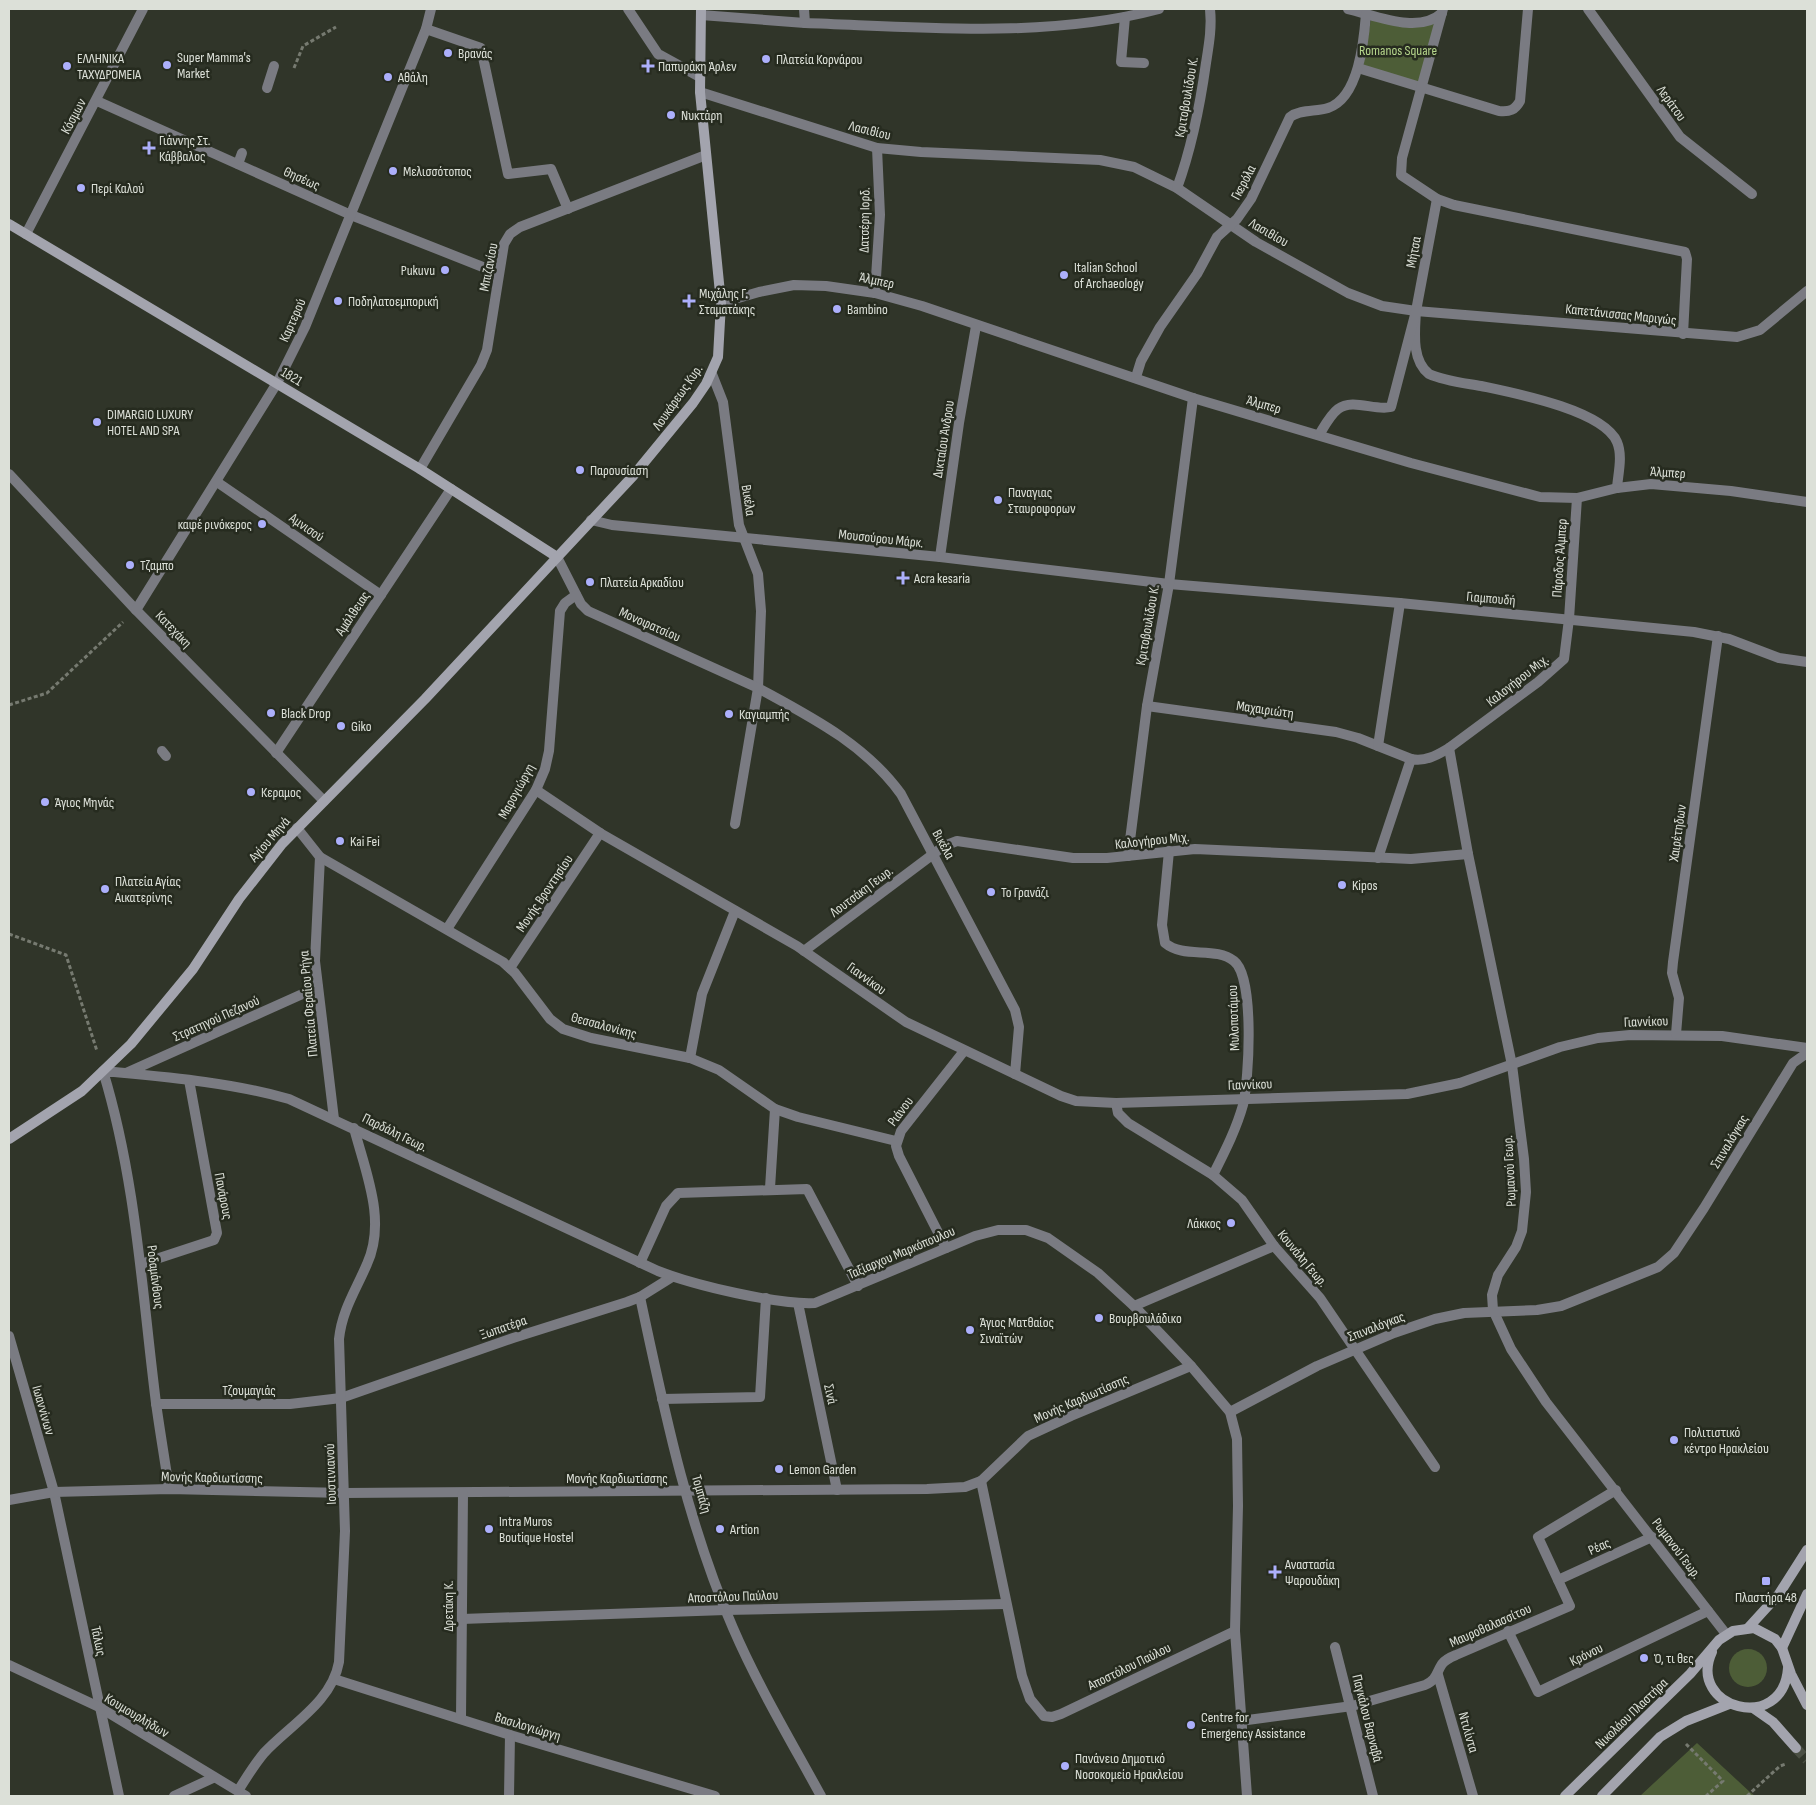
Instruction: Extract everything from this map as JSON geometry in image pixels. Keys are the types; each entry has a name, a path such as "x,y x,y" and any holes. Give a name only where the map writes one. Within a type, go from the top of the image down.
{"main road":[{"path":"700,92 701,12"},
{"name":"Λουκάρεως Κυρ.","path":"557,557 666,438 694,403 712,374 718,357 721,303 700,92"},
{"name":"1821","path":"9,224 420,469 557,557"},
{"name":"Αγίου Μηνά","path":"9,1139 82,1091 130,1044 175,992 253,880 297,828 425,699 557,557"},
{"path":"1748,1628 1779,1594 1807,1550"},
{"path":"1753,1708 1768,1703 1780,1692 1787,1676 1784,1653 1807,1594"},
{"path":"1726,1634 1748,1628 1760,1630 1771,1635 1784,1653 1791,1674 1807,1705"},
{"name":"Νικολάου Πλαστήρα","path":"1565,1796 1633,1731 1726,1634"},
{"name":"Νικολάου Πλαστήρα","path":"1714,1648 1708,1666 1709,1679 1718,1696 1729,1704"},
{"path":"1602,1796 1646,1750 1672,1729 1729,1704 1753,1708 1773,1722 1796,1748"}],"street":[{"name":"Κόσμων","path":"26,234 97,101 142,9"},
{"name":"Καρτερού","path":"136,610 277,383 306,327 426,29 431,9"},
{"path":"628,9 658,54 700,77"},
{"path":"804,9 805,23"},
{"path":"701,12 805,23 916,27 1058,27 1125,17 1159,9"},
{"name":"Κριτοβουλίδου Κ.","path":"1177,188 1190,151 1202,93 1212,26 1210,9"},
{"path":"1348,9 1395,21 1414,22 1434,20 1443,10"},
{"path":"1358,68 1500,111 1509,112 1520,101 1528,9"},
{"name":"Λεράτου","path":"1588,9 1680,137 1752,194"},
{"path":"1443,10 1420,86 1402,158 1401,175 1437,199 1473,210 1685,252 1687,260 1683,334"},
{"name":"Γκερόλα","path":"1136,377 1141,361 1160,327 1197,274 1217,237 1230,226 1252,199 1290,117 1295,114 1327,109 1336,104 1358,68 1366,14"},
{"path":"1125,17 1121,62 1144,63"},
{"path":"426,29 481,48 508,174 551,169 568,209"},
{"path":"267,88 274,66"},
{"name":"Λασιθίου","path":"700,92 877,148 1113,162 1141,169 1177,188 1230,226 1348,293 1382,306 1416,311"},
{"name":"Θησέως","path":"97,101 351,215 498,273"},
{"name":"Δατσέρη Ιορδ.","path":"874,293 880,215 877,148"},
{"path":"238,164 242,154"},
{"name":"Μπιζανίου","path":"420,469 481,365 492,333 498,273 504,244 510,234 520,228 706,155"},
{"name":"Μήτσα","path":"1416,311 1437,199"},
{"name":"Άλμπερ","path":"721,303 758,292 794,285 826,286 874,293 922,306 976,326 1136,377 1193,398 1319,434 1410,463 1550,498 1577,498 1640,484 1659,484 1807,502"},
{"name":"Καπετάνισσας Μαριγώς","path":"1416,311 1498,316 1727,338 1750,335 1774,321 1807,291"},
{"path":"1319,434 1337,410 1350,404 1384,408 1391,407 1416,311"},
{"path":"1416,311 1417,350 1423,369 1434,376 1494,389 1566,408 1591,419 1606,429 1616,440 1620,455 1617,488"},
{"name":"Δικταίου Άνδρου","path":"940,557 959,423 976,326"},
{"name":"Βικέλα","path":"712,374 723,402 736,507 744,538 757,567 760,591 758,688 735,824"},
{"name":"Κριτοβουλίδου Κ.","path":"1128,856 1147,706 1169,584 1193,398"},
{"name":"Κατεχάκη","path":"9,474 136,610 324,801"},
{"name":"Αμνισού","path":"217,482 381,595"},
{"name":"Αμάλθειας","path":"276,753 451,489"},
{"name":"Πάροδος Άλμπερ","path":"1569,619 1577,498"},
{"name":"Μουσούρου Μάρκ.","path":"591,520 612,525 940,557 1169,584"},
{"name":"Μονοφατσίου","path":"557,557 581,604 588,611 758,688"},
{"name":"Γιαμπουδή","path":"1169,584 1569,619 1718,636 1779,658 1807,662"},
{"name":"Μαρογιώργη","path":"446,930 536,790 548,760 560,611 565,603 576,595"},
{"path":"1378,746 1400,603"},
{"name":"Καλογήρου Μιχ.","path":"1411,759 1428,759 1449,748 1558,666 1565,654 1569,619"},
{"name":"Χαιρέτηδων","path":"1676,1034 1679,998 1672,973 1673,962 1718,636"},
{"name":"Βικέλα","path":"758,688 848,740 881,768 901,794 934,853 1015,1010 1019,1027 1015,1074"},
{"name":"Μαχαιριώτη","path":"1147,706 1336,732 1411,759"},
{"name":"Ρωμανού Γεωρ.","path":"1449,748 1468,854 1512,1066 1524,1160 1525,1207 1520,1239 1494,1285 1493,1310 1511,1349 1546,1402 1726,1634"},
{"path":"1378,858 1411,759"},
{"name":"Γιαννίκου","path":"536,790 600,832 804,951 885,1009 964,1051 1061,1096 1076,1101 1116,1103 1407,1094 1460,1083 1512,1066 1560,1047 1598,1038 1676,1034 1722,1036 1807,1048"},
{"name":"Θεσσαλονίκης","path":"297,828 320,857 510,968 543,1012 563,1029 591,1038 690,1058 719,1070 775,1109 798,1117 896,1141"},
{"name":"Μονής Βροντησίου","path":"510,968 600,832"},
{"name":"Καλογήρου Μιχ.","path":"934,853 950,842 966,841 1073,858 1128,856 1169,851 1246,850 1425,859 1468,854"},
{"name":"Μυλοποτάμου","path":"1169,851 1162,925 1166,943 1177,950 1229,957 1236,961 1245,978 1248,995 1248,1066 1244,1098 1237,1123 1213,1176"},
{"name":"Λουτσάκη Γεωρ.","path":"804,951 934,853"},
{"name":"Πλατεία Φεραίου Ρήγα","path":"320,857 315,961 334,1118"},
{"path":"690,1058 702,994 735,912"},
{"name":"Στρατηγού Πεζανού","path":"125,1073 318,987"},
{"name":"Ριάνου","path":"946,1248 899,1156 896,1141 901,1131 964,1051"},
{"name":"Σπιναλόγκας","path":"1230,1412 1355,1348 1436,1319 1493,1310 1537,1310 1561,1306 1649,1271 1666,1261 1704,1208 1793,1062 1807,1052"},
{"name":"Παρδάλη Γεωρ.","path":"103,1071 188,1080 276,1095 334,1118 658,1272"},
{"name":"Ροδαμάνθους","path":"103,1071 116,1112 141,1264 156,1404 169,1489"},
{"name":"Πανάρους","path":"141,1264 214,1240 218,1233 188,1080"},
{"name":"Κουνάλη Γεωρ.","path":"1116,1103 1120,1117 1136,1129 1213,1176 1242,1200 1274,1246 1320,1298 1435,1468"},
{"path":"770,1188 775,1109"},
{"name":"Ιουστινιανού","path":"242,1794 265,1752 308,1711 334,1679 341,1650 345,1493 340,1328 354,1287 367,1264 375,1234 373,1199 354,1128"},
{"path":"640,1263 666,1206 678,1193 770,1188 807,1189 858,1286"},
{"name":"Ταξίαρχου Μαρκόπουλου","path":"658,1272 672,1277 766,1298 798,1303 823,1301 946,1248 991,1231 1008,1229 1035,1232 1082,1260 1134,1306 1191,1366 1230,1412"},
{"path":"1134,1306 1274,1246"},
{"name":"Ξωπατέρα","path":"341,1398 512,1338 640,1297 672,1277"},
{"name":"Τομπάζη","path":"640,1297 662,1399 686,1491 726,1610 750,1664 821,1796"},
{"path":"662,1399 760,1396 766,1298"},
{"name":"Σινά","path":"798,1303 837,1490"},
{"name":"Ιωαννίνων","path":"9,1336 54,1492"},
{"name":"Μονής Καρδιωτίσσης","path":"9,1500 54,1492 169,1489 345,1493 463,1493 965,1487 980,1482 1028,1436 1191,1366"},
{"name":"Τζουμαγιάς","path":"156,1404 290,1404 341,1398"},
{"path":"1230,1412 1238,1439 1235,1631 1240,1721 1247,1796"},
{"path":"980,1482 1006,1604"},
{"name":"Μαυροθαλασσίτου","path":"1240,1721 1352,1706 1425,1685 1438,1675 1443,1662 1508,1631 1570,1606 1538,1537 1616,1490"},
{"name":"Τάλως","path":"54,1492 119,1796"},
{"name":"Δρετάκη Κ.","path":"461,1719 463,1493"},
{"name":"Ρέας","path":"1558,1580 1652,1537"},
{"name":"Αποστόλου Παύλου","path":"462,1619 726,1610 1006,1604 1022,1676 1030,1699 1036,1708 1048,1717 1061,1714 1235,1631"},
{"name":"Κρόνου","path":"1508,1631 1538,1692 1708,1611"},
{"name":"Παγκάλου Βαρναβά","path":"1335,1647 1352,1706 1373,1796"},
{"name":"Κουμουρλήδων","path":"9,1666 99,1707 242,1794"},
{"name":"Ντιλίντα","path":"1438,1675 1473,1796"},
{"name":"Βασιλογιώργη","path":"334,1679 681,1791 715,1796"},
{"path":"509,1796 510,1735"},
{"path":"174,1796 213,1778"}],"path":[{"path":"293,71 303,46 336,27"},
{"path":"9,705 47,693 136,610"},
{"path":"9,934 66,955 103,1071"},
{"path":"1672,1729 1723,1781 1706,1796"},
{"path":"1747,1796 1780,1766"}],"green space":[{"name":"Romanos Square","path":"1371,19 1435,23 1419,82 1363,67"},
{"path":"1748,1649 1761,1655 1767,1668 1761,1681 1748,1687 1735,1681 1729,1668 1735,1655"},
{"path":"1697,1743 1751,1793 1755,1796 1640,1796"}],"tunnel":[{"path":"1796,1748 1807,1760"}],"place":[{"name":"Βρανάς","path":"448,53"},
{"name":"Πλατεία Κορνάρου","path":"766,59"},
{"name":"Super Mamma's Market","path":"167,65"},
{"name":"ΕΛΛΗΝΙΚΑ ΤΑΧΥΔΡΟΜΕΙΑ","path":"67,66"},
{"name":"Παπυράκη Άρλεν","path":"648,66"},
{"name":"Αθάλη","path":"388,77"},
{"name":"Νυκτάρη","path":"671,115"},
{"name":"Γιάννης Στ. Κάββαλος","path":"149,148"},
{"name":"Μελισσότοπος","path":"393,171"},
{"name":"Περί Καλού","path":"81,188"},
{"name":"Pukuvu","path":"445,270"},
{"name":"Italian School of Archaeology","path":"1064,275"},
{"name":"Ποδηλατοεμπορική","path":"338,301"},
{"name":"Μιχάλης Γ. Σταματάκης","path":"689,301"},
{"name":"Bambino","path":"837,309"},
{"name":"DIMARGIO LUXURY HOTEL AND SPA","path":"97,422"},
{"name":"Παρουσίαση","path":"580,470"},
{"name":"Παναγιας Σταυροφορων","path":"998,500"},
{"name":"καφέ ρινόκερος","path":"262,524"},
{"name":"Τζαμπο","path":"130,565"},
{"name":"Acra kesaria","path":"903,578"},
{"name":"Πλατεία Αρκαδίου","path":"590,582"},
{"name":"Black Drop","path":"271,713"},
{"name":"Καγιαμπής","path":"729,714"},
{"name":"Giko","path":"341,726"},
{"name":"Κεραμος","path":"251,792"},
{"name":"Άγιος Μηνάς","path":"45,802"},
{"name":"Kai Fei","path":"340,841"},
{"name":"Kipos","path":"1342,885"},
{"name":"Πλατεία Αγίας Αικατερίνης","path":"105,889"},
{"name":"Το Γρανάζι","path":"991,892"},
{"name":"Λάκκος","path":"1231,1223"},
{"name":"Βουρβουλάδικο","path":"1099,1318"},
{"name":"Άγιος Ματθαίος Σιναϊτών","path":"970,1330"},
{"name":"Πολιτιστικό κέντρο Ηρακλείου","path":"1674,1440"},
{"name":"Lemon Garden","path":"779,1469"},
{"name":"Intra Muros Boutique Hostel","path":"489,1529"},
{"name":"Artion","path":"720,1529"},
{"name":"Αναστασία Ψαρουδάκη","path":"1275,1572"},
{"name":"Πλαστήρα 48","path":"1766,1581"},
{"name":"Ό, τι θες","path":"1644,1658"},
{"name":"Centre for Emergency Assistance","path":"1191,1725"},
{"name":"Πανάνειο Δημοτικό Νοσοκομείο Ηρακλείου","path":"1065,1766"}]}
